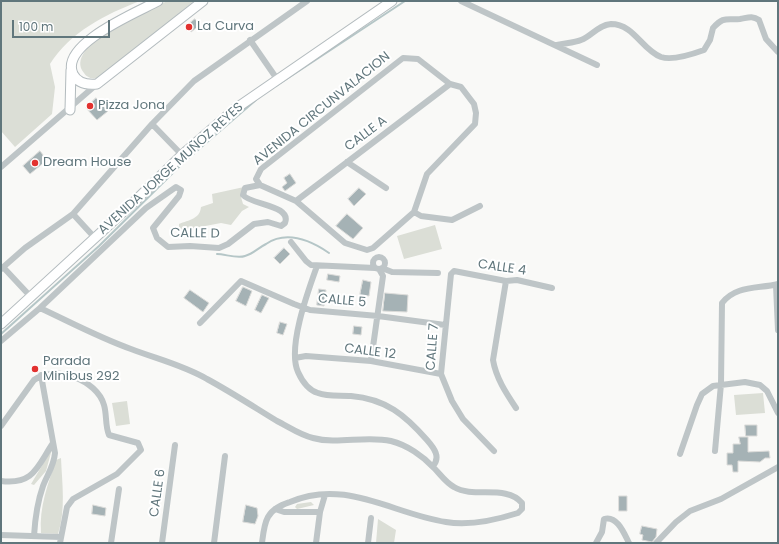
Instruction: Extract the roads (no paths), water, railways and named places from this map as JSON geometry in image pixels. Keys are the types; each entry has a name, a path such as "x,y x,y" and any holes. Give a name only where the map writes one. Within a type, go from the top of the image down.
{"street":[{"path":"70,110 72,61 77,51 85,42 104,30 158,1"},
{"path":"1,167 70,110 97,84 203,1"},
{"path":"31,297 2,268 25,248 73,214 152,124 194,81 307,1"},
{"name":"AVENIDA JORGE MUÑOZ REYES","path":"1,324 95,238 182,155 235,109 392,1"},
{"path":"461,1 471,4 526,33 557,45 597,65"},
{"path":"557,45 582,40 598,28 611,24 625,28 638,37 650,51 662,57 670,58 704,50 710,40 713,28 725,18 739,19 751,16 759,20 766,39 778,52"},
{"path":"250,40 277,79"},
{"name":"AVENIDA CIRCUNVALACION","path":"260,185 256,179 261,169 403,58 418,59 450,84 461,87 469,95 476,113 475,124 427,174 414,212 373,248"},
{"path":"71,70 74,77 82,83 97,84"},
{"name":"CALLE A","path":"296,201 450,84"},
{"path":"152,124 182,155"},
{"path":"347,162 386,188"},
{"path":"260,185 296,201 345,243 367,250 373,248 377,257"},
{"name":"CALLE D","path":"146,208 178,187 181,190 179,196 152,228 157,238 168,247 190,246 219,248 228,244 254,224 268,222 281,226 285,223 285,215 280,211 268,205 250,200 243,195 246,188 260,185"},
{"path":"414,212 421,216 452,220 480,206"},
{"name":"AVENIDA JORGE MUÑOZ REYES","path":"1,341 40,308 146,208"},
{"path":"73,214 95,238"},
{"path":"291,242 306,261 317,266 379,268 392,272 438,273"},
{"path":"371,361 383,276 379,268 372,261 377,257"},
{"path":"377,257 384,259 385,264 379,268"},
{"path":"317,266 302,307 296,341 294,362 303,382 318,394 352,396 370,400 400,412 433,446 437,455 436,463 433,466"},
{"name":"CALLE 4","path":"451,274 454,271 506,281 517,280 552,288"},
{"name":"CALLE 7","path":"451,274 441,374 452,401 463,419 494,451"},
{"name":"CALLE 5","path":"200,323 241,281 310,310 378,316 445,325"},
{"path":"506,281 493,360 495,370 503,389 516,408"},
{"path":"715,451 721,384 722,303 728,295 741,290 777,285 778,330"},
{"path":"40,308 131,350 181,366 208,379 237,398 310,438 324,441 390,441 404,446 433,466 454,488 471,492 502,493 519,499 522,503 522,509 518,513 500,518 468,523 447,522 338,493 298,499 275,509 266,521 262,543"},
{"name":"CALLE 12","path":"295,358 306,356 371,361 441,374"},
{"path":"1,426 34,380 41,375 55,372 66,374 84,382 97,392 104,404 109,435 136,441 141,450 116,474 73,499 67,507 61,540 34,536 1,535"},
{"path":"34,536 37,505 43,485 54,461 54,443 41,375"},
{"path":"680,454 702,394 713,386 746,382 760,385 767,391 778,413"},
{"path":"1,481 22,481 30,477 54,443"},
{"name":"CALLE 6","path":"162,543 175,445"},
{"path":"214,543 225,456"},
{"path":"656,543 676,522 690,511 721,499 778,467"},
{"path":"111,543 119,489"},
{"path":"316,543 320,512 325,495"},
{"path":"275,509 284,512 320,512"},
{"path":"596,543 602,532 604,519 608,517 618,524 629,543"},
{"path":"368,543 371,518"}],"waterway":[{"path":"276,86 405,1"},
{"path":"1,334 99,246 184,162 256,100"},
{"path":"217,254 242,257 251,254 274,240 290,237 298,238 314,244 329,253"}],"place":[{"name":"La Curva","path":"189,27"},
{"name":"Pizza Jona","path":"90,106"},
{"name":"Dream House","path":"35,163"},
{"name":"Parada Minibus 292","path":"35,369"}]}
